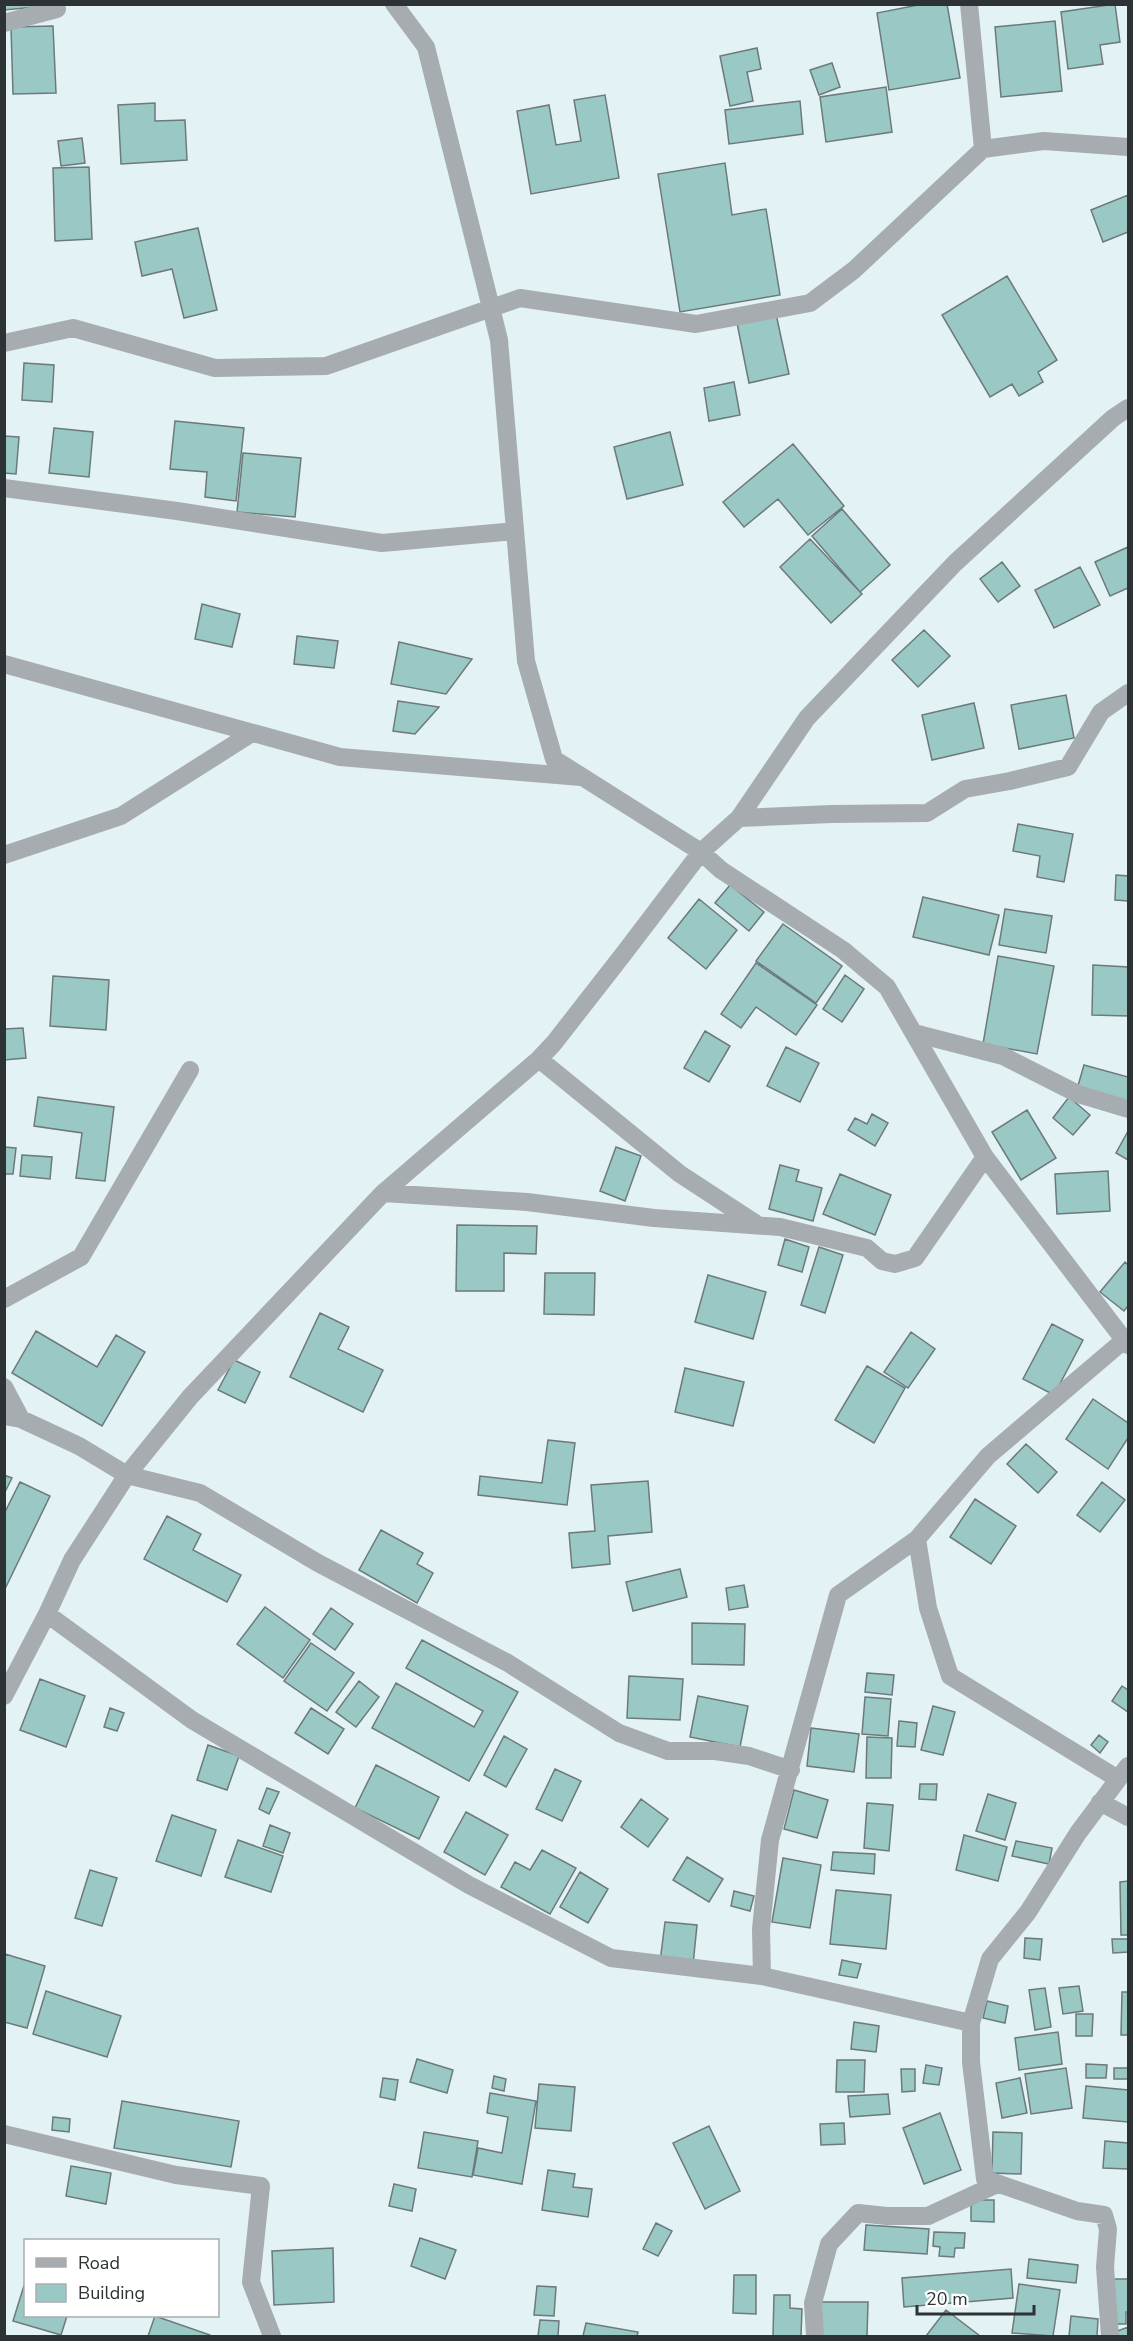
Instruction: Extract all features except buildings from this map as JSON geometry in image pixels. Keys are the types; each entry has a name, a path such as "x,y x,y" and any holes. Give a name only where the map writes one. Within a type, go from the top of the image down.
{"street":[{"path":"394,4 426,47 499,340 526,661 554,759 701,852 721,870 843,950 887,987 985,1157 1019,1198 1126,1343 988,1456 917,1539 838,1595 770,1840 760,1929 762,1976"},
{"path":"969,4 983,149"},
{"path":"4,22 57,9"},
{"path":"4,343 73,328 215,368 326,366 520,298 696,324 810,303 854,270 983,149 1044,141 1128,147"},
{"path":"4,1696 48,1614 72,1560 128,1475 190,1397 383,1193 539,1059 597,988 701,852 739,818 807,717 955,563 1113,418 1128,408"},
{"path":"4,488 177,511 382,543 515,531"},
{"path":"4,664 340,757 583,777"},
{"path":"739,818 927,813 965,789 1068,767 1101,712 1128,693"},
{"path":"4,855 121,816 252,733"},
{"path":"914,1033 1003,1056 1078,1094 1128,1109"},
{"path":"539,1059 680,1174 756,1224"},
{"path":"4,1299 81,1257 190,1070"},
{"path":"383,1193 527,1202 654,1218 780,1227 867,1248 882,1261 895,1264 915,1258 985,1157"},
{"path":"4,1387 13,1417 79,1446 128,1475 200,1493 318,1563 508,1663 619,1733 668,1751 716,1751 749,1756 791,1770"},
{"path":"917,1539 928,1608 950,1676 1123,1773 1078,1833 1028,1912 990,1959 971,2023 971,2062 985,2179 1077,2211 1104,2215 1108,2229 1105,2267 1110,2337"},
{"path":"48,1614 192,1720 469,1886 611,1958 762,1976 971,2023"},
{"path":"1100,1803 1128,1817"},
{"path":"4,2134 176,2175 261,2186 251,2282 272,2337"},
{"path":"815,2337 813,2303 829,2244 858,2213 928,2216 997,2184"}]}
